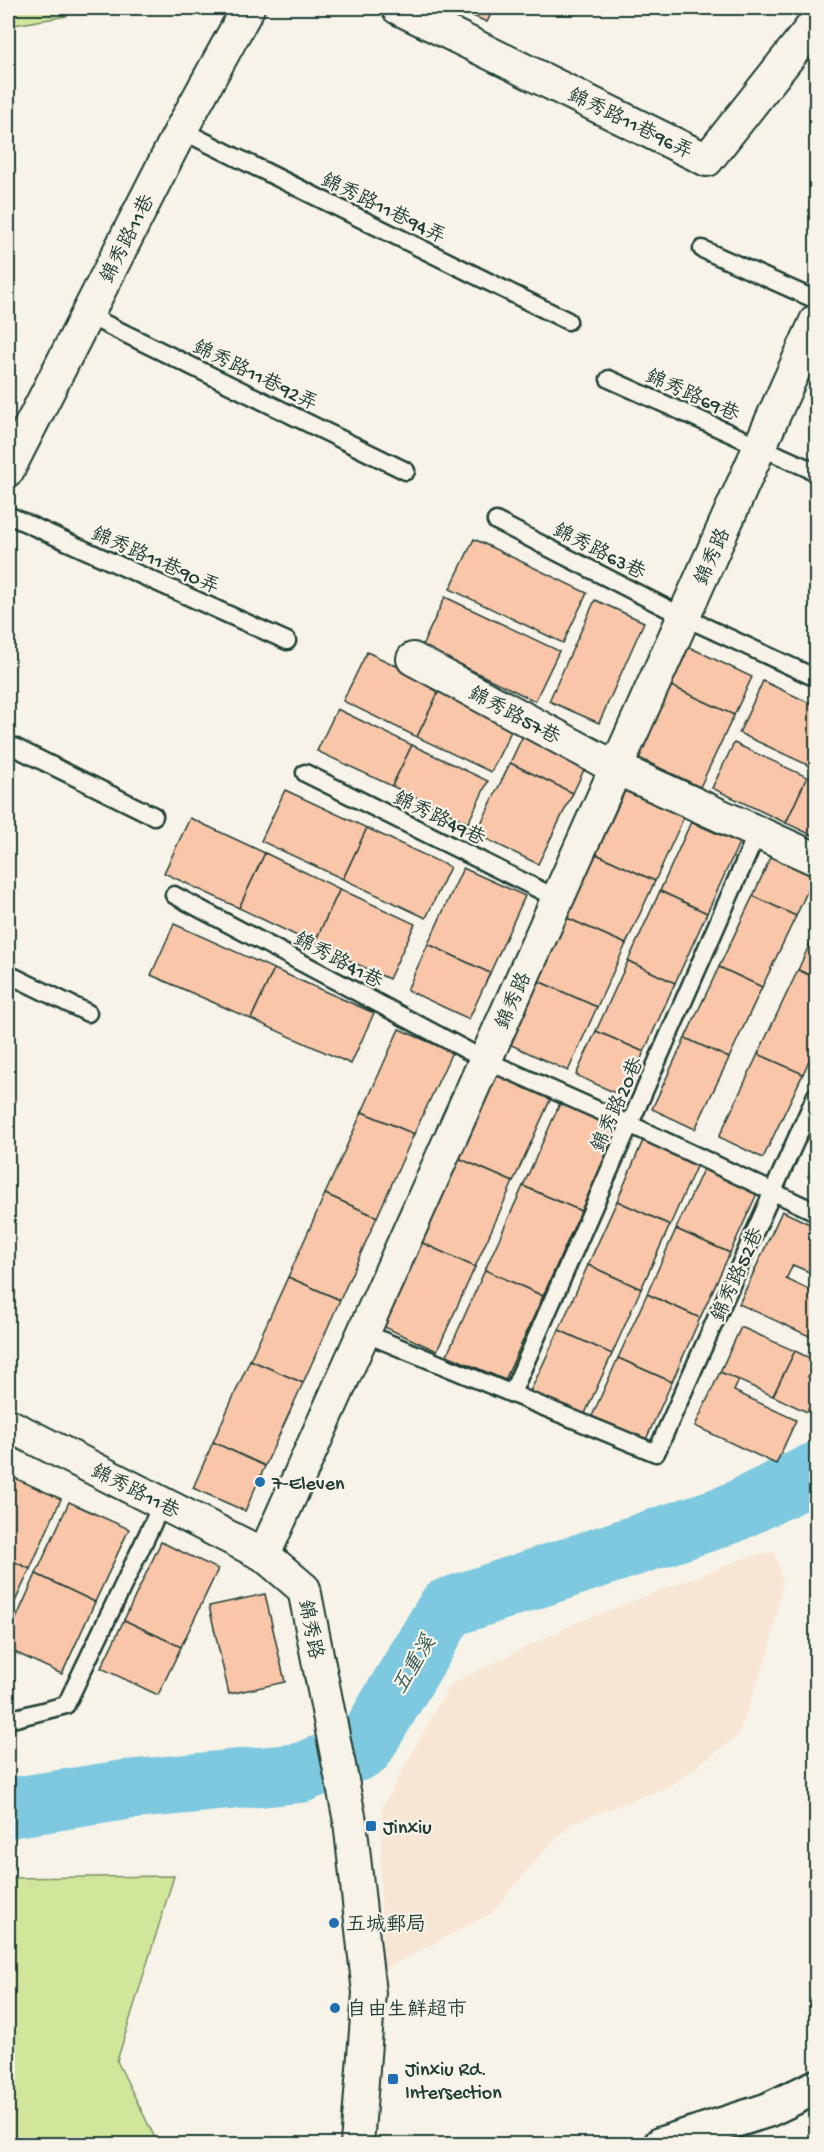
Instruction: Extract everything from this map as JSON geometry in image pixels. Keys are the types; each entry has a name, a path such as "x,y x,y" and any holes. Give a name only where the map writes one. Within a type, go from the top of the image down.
{"main road":[{"path":"661,2145 768,2110 816,2087"}],"street":[{"name":"錦秀路11巷","path":"8,470 181,130 248,8"},
{"name":"錦秀路11巷96弄","path":"398,8 706,160 816,22"},
{"name":"錦秀路","path":"357,2145 369,1993 350,1821 304,1588 264,1555 816,321"},
{"name":"錦秀路57巷","path":"413,659 616,768"},
{"path":"616,768 816,859"},
{"name":"錦秀路11巷","path":"11,1434 162,1504 264,1555"}],"lane":[{"name":"錦秀路11巷94弄","path":"181,130 568,321"},
{"path":"702,249 816,300"},
{"name":"錦秀路11巷92弄","path":"87,315 406,471"},
{"name":"錦秀路69巷","path":"609,379 816,472"},
{"name":"錦秀路11巷90弄","path":"8,515 287,641"},
{"name":"錦秀路63巷","path":"496,521 684,616 816,678"},
{"path":"8,744 154,816"},
{"name":"錦秀路49巷","path":"305,773 558,899"},
{"name":"錦秀路20巷","path":"512,1393 758,831"},
{"name":"錦秀路41巷","path":"174,895 485,1060 630,1124 816,1212"},
{"path":"8,974 88,1013"},
{"name":"錦秀路52巷","path":"512,1393 656,1453 816,1095"},
{"path":"364,1333 512,1393"},
{"path":"8,1717 12,1719 66,1705 162,1504"}],"shaded area":[{"path":"774,1552 783,1581 769,1652 737,1737 670,1786 572,1823 540,1855 491,1914 384,1969 380,1876 382,1808 449,1685 576,1623 750,1556"}],"green space":[{"path":"8,8 71,8 67,16 8,26"},
{"path":"174,1876 117,2061 158,2144 8,2144 8,1878"}],"building":[{"path":"454,8 494,8 487,22"},
{"path":"474,539 587,593 563,643 450,589"},
{"path":"445,597 559,651 535,701 422,646"},
{"path":"595,600 644,622 599,723 549,701"},
{"path":"689,647 752,677 734,715 671,686"},
{"path":"367,652 441,687 417,737 343,701"},
{"path":"763,681 816,706 816,757 812,767 739,733"},
{"path":"671,686 734,715 700,787 637,757"},
{"path":"441,687 515,723 491,772 417,737"},
{"path":"337,709 412,745 392,786 317,751"},
{"path":"528,725 591,755 573,793 510,763"},
{"path":"734,743 807,777 786,823 712,788"},
{"path":"412,745 488,781 468,823 392,786"},
{"path":"510,763 573,793 538,864 476,834"},
{"path":"807,777 816,781 816,837 786,823"},
{"path":"285,790 367,828 343,879 261,841"},
{"path":"625,791 684,817 655,881 596,854"},
{"path":"190,818 265,853 239,908 164,873"},
{"path":"691,822 739,843 707,913 660,891"},
{"path":"367,828 450,867 426,918 343,879"},
{"path":"265,853 340,889 314,944 239,908"},
{"path":"596,854 655,881 626,944 567,918"},
{"path":"772,854 815,874 796,916 753,896"},
{"path":"463,868 525,896 490,973 428,944"},
{"path":"340,889 415,924 389,979 314,944"},
{"path":"660,891 707,913 675,983 628,961"},
{"path":"753,896 796,916 762,987 719,967"},
{"path":"567,918 626,944 597,1007 538,981"},
{"path":"174,924 274,969 251,1019 151,975"},
{"path":"816,930 816,978 798,970"},
{"path":"428,944 490,973 469,1019 407,990"},
{"path":"628,961 675,983 644,1052 596,1031"},
{"path":"719,967 762,987 729,1058 685,1038"},
{"path":"274,969 374,1013 351,1064 251,1019"},
{"path":"798,970 816,978 816,1045 803,1074 758,1054"},
{"path":"538,981 597,1007 568,1071 509,1044"},
{"path":"399,1029 452,1052 414,1134 362,1112"},
{"path":"596,1031 644,1052 624,1097 576,1075"},
{"path":"685,1038 729,1058 695,1129 652,1109"},
{"path":"758,1054 803,1074 763,1158 719,1137"},
{"path":"494,1072 551,1098 513,1182 456,1157"},
{"path":"561,1101 619,1127 581,1211 523,1186"},
{"path":"362,1112 414,1134 377,1217 325,1194"},
{"path":"645,1136 699,1160 670,1225 617,1201"},
{"path":"456,1157 513,1182 475,1267 418,1241"},
{"path":"816,1158 816,1181 808,1177"},
{"path":"705,1165 759,1189 730,1253 676,1229"},
{"path":"523,1186 581,1211 543,1296 485,1270"},
{"path":"325,1194 377,1217 340,1300 288,1277"},
{"path":"617,1201 670,1225 641,1289 588,1265"},
{"path":"782,1211 816,1227 816,1275 793,1265 786,1279 816,1293 816,1339 739,1304"},
{"path":"676,1229 730,1253 700,1318 647,1294"},
{"path":"418,1241 475,1267 437,1351 380,1325"},
{"path":"588,1265 641,1289 612,1354 559,1330"},
{"path":"485,1270 543,1296 505,1380 447,1355"},
{"path":"288,1277 340,1300 303,1383 250,1360"},
{"path":"647,1294 700,1318 672,1382 618,1358"},
{"path":"741,1327 795,1351 773,1396 720,1372"},
{"path":"559,1330 612,1354 583,1418 529,1394"},
{"path":"795,1351 816,1361 808,1377 816,1381 816,1392 807,1412 773,1396"},
{"path":"618,1358 672,1382 643,1446 589,1423"},
{"path":"250,1360 303,1383 265,1466 213,1442"},
{"path":"720,1372 739,1380 734,1391 796,1420 776,1464 695,1426"},
{"path":"213,1442 265,1466 245,1511 193,1488"},
{"path":"8,1475 61,1499 30,1569 8,1559"},
{"path":"69,1502 129,1529 95,1602 36,1574"},
{"path":"161,1542 218,1569 181,1647 124,1620"},
{"path":"8,1559 30,1569 8,1617"},
{"path":"36,1574 95,1602 62,1674 8,1649 8,1637"},
{"path":"265,1594 285,1682 229,1694 209,1606"},
{"path":"124,1620 181,1647 158,1695 101,1668"}],"waterway":[{"name":"五重溪","path":"8,1808 125,1790 300,1773 363,1749 447,1608 730,1514 816,1472"}],"place":[{"name":"7-Eleven","path":"260,1482"},
{"name":"Jinxiu","path":"371,1826"},
{"name":"五城郵局","path":"334,1923"},
{"name":"自由生鮮超市","path":"335,2008"},
{"name":"Jinxiu Rd. Intersection","path":"393,2079"}]}
